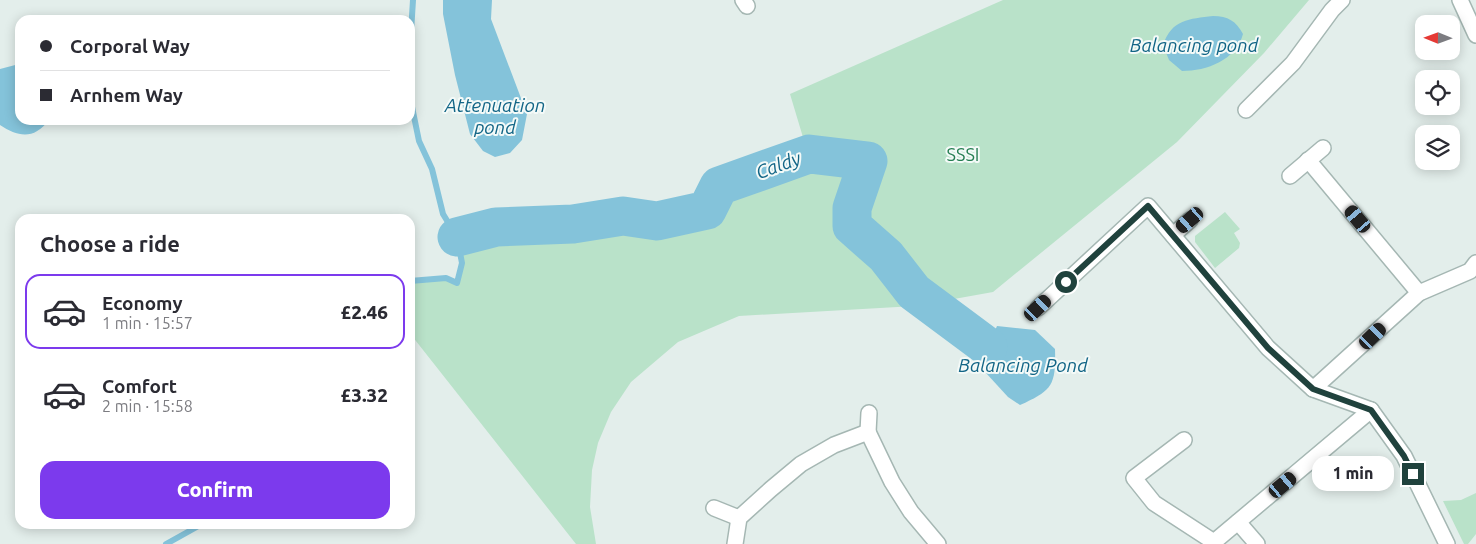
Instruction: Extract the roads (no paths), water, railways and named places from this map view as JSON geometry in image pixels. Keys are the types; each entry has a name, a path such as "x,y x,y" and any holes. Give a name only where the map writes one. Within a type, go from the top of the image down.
{"street":[{"path":"1246,110 1293,63 1332,10 1342,0"},
{"path":"1460,0 1476,35"},
{"path":"1290,176 1323,148"},
{"path":"1308,160 1419,292"},
{"path":"1038,308 1148,206 1268,348 1313,389 1371,410 1404,456 1447,544"},
{"path":"1173,235 1190,220"},
{"path":"1313,389 1419,292 1470,271 1476,263"},
{"path":"1184,440 1134,478 1154,503 1214,542 1371,410"},
{"path":"869,413 868,432 906,504 938,544"},
{"path":"735,544 739,518 801,464 834,446 868,432"},
{"path":"714,508 739,518"},
{"path":"1238,522 1257,544"}],"water":[{"name":"Attenuation pond","path":"443,0 492,0 491,19 527,114 522,140 510,153 495,157 483,151 470,134 455,75 443,14"},
{"name":"Balancing pond","path":"1213,16 1227,18 1237,26 1243,34 1239,43 1234,51 1219,62 1201,69 1182,71 1169,60 1163,45 1167,36 1176,25 1182,22"},
{"path":"15,65 15,125 44,125 38,131 32,134 19,134 0,125 0,69"},
{"name":"Balancing Pond","path":"997,326 1035,330 1055,349 1053,379 1050,385 1039,395 1020,405 1008,397 986,373 988,347"}],"waterway":[{"path":"412,15 413,0"},
{"path":"415,121 419,141 432,169 443,214 457,237 462,263 457,283 446,278 415,281"},
{"name":"Caldy","path":"457,237 496,227 573,224 623,216 657,221 707,210 719,186 809,154 868,161 852,208 852,226 886,256 914,292 988,347"},
{"path":"166,544 193,529"}],"park label":[{"name":"SSSI","path":"963,155"}]}
